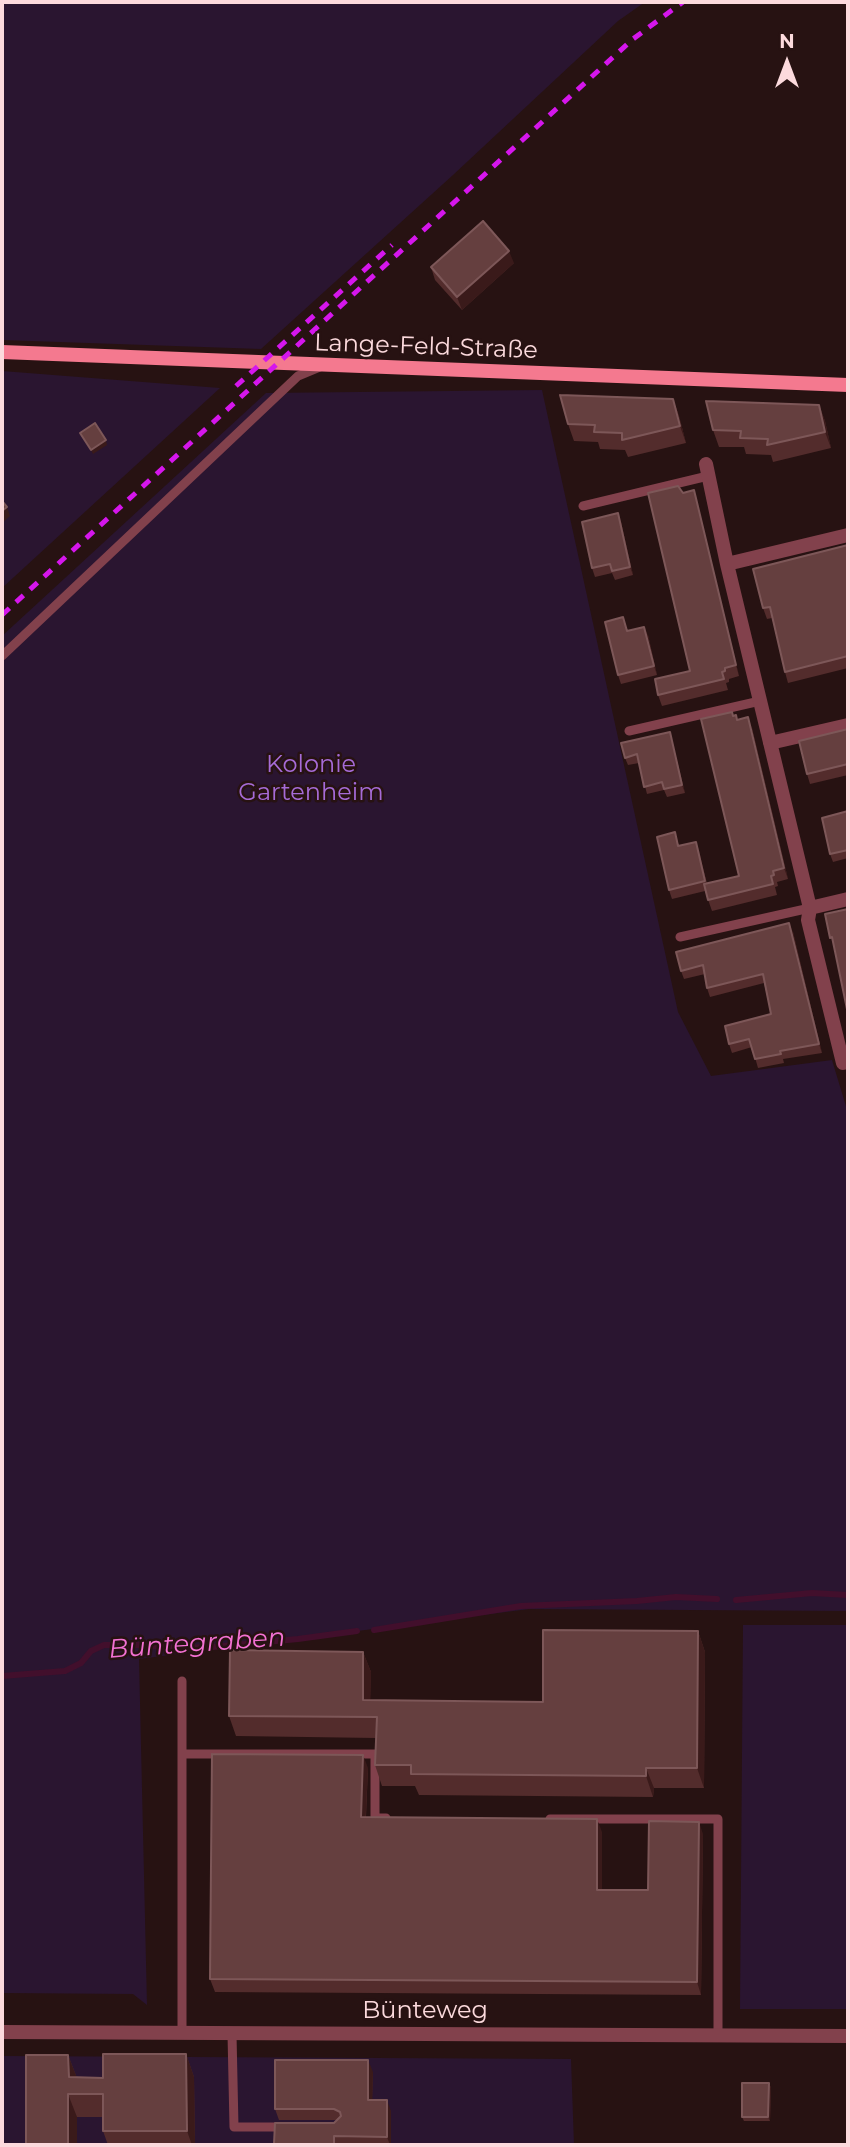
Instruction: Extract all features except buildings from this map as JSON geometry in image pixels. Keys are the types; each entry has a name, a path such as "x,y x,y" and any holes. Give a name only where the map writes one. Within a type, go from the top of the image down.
{"street":[{"name":"Lange-Feld-Straße","path":"2,352 848,385"},
{"path":"707,470 810,908 808,920 843,1063 848,1062"},
{"path":"727,564 848,535"},
{"path":"770,743 848,724"},
{"path":"810,908 848,899"},
{"name":"Bünteweg","path":"2,2032 848,2036"}],"lane":[{"path":"2,656 298,376 324,366"},
{"path":"583,506 707,470"},
{"path":"629,731 760,701"},
{"path":"680,937 810,908"},
{"path":"182,1681 182,2032"},
{"path":"182,1754 376,1754 375,1818 403,1818"},
{"path":"540,1819 718,1819 718,2035"},
{"path":"232,2034 234,2127 299,2127"}],"green space":[{"path":"2,2 645,2 618,21 261,349 2,340"},
{"path":"2,371 220,388 2,588"},
{"name":"Kolonie Gartenheim","path":"542,390 678,1012 711,1076 832,1060 848,1113 848,1611 529,1609 139,1659 147,2005 133,1994 2,1993 2,636 266,393"},
{"path":"743,1625 848,1625 848,2009 740,2009"},
{"path":"2,2056 571,2059 574,2145 2,2145"}],"waterway":[{"name":"Büntegraben","path":"736,1600 812,1593 848,1595"},
{"name":"Büntegraben","path":"374,1630 521,1606 676,1597 717,1599"},
{"name":"Büntegraben","path":"2,1676 65,1671 81,1663 91,1651 104,1645 213,1647 357,1631"}],"railway":[{"path":"2,615 633,39 683,2"},
{"path":"236,386 392,245"}]}
